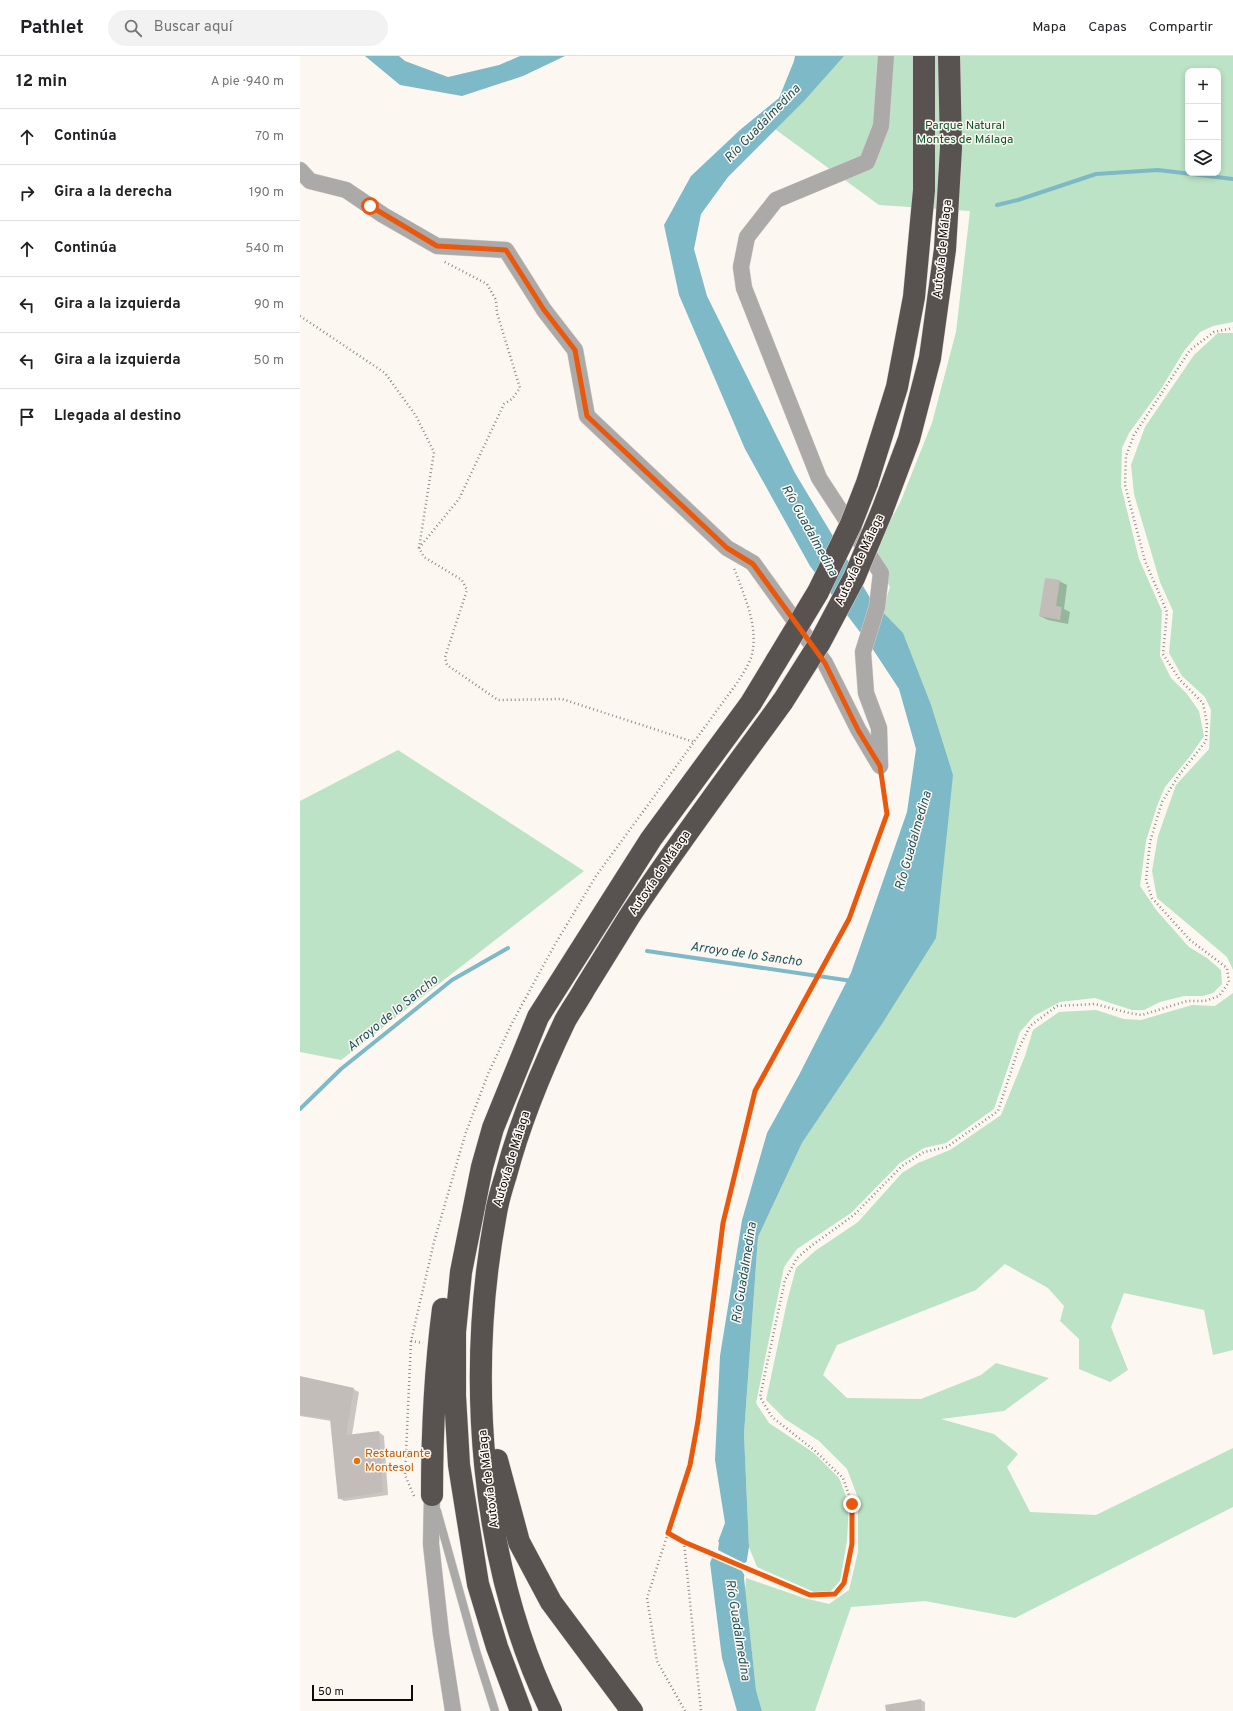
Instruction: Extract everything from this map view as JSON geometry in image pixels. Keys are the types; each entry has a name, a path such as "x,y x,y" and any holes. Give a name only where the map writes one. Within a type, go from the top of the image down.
{"highway":[{"name":"Autovía de Málaga","path":"521,1711 497,1647 478,1584 468,1533 459,1465 455,1396 455,1332 462,1272 482,1167 493,1128 538,1017 651,839 751,703 818,592 851,524 867,483 897,387 914,297 924,190 924,56"},
{"name":"Autovía de Málaga","path":"551,1711 520,1636 504,1579 484,1465 480,1392 482,1331 487,1274 496,1212 512,1150 533,1091 567,1018 611,945 671,855 783,701 819,644 854,578 882,511 909,439 931,350 945,249 951,148 949,56"},
{"path":"424,1497 432,1452 438,1345 457,1222 465,1195 482,1167"},
{"path":"487,1274 492,1333 491,1391 497,1466 519,1542 551,1602 632,1711"}],"street":[{"path":"880,766 879,728 866,693 863,652 877,607 881,573 819,478 744,288 741,268 747,237 776,200 867,162 881,126 886,56"},
{"path":"300,170 310,181 346,190 383,215 437,246 506,250 544,310 575,350 587,416 727,548 753,564 825,663 858,730 880,766"},
{"path":"424,1497 452,1711"}],"lane":[{"path":"424,1497 495,1711"}],"path":[{"path":"419,548 460,500 504,404 512,399 520,388 497,313 496,300 487,284 439,259"},
{"path":"300,316 385,373 416,416 434,452 419,548 424,557 462,580 467,590 445,657 447,665 498,700 562,699 694,742 737,683 751,659 754,639 751,614 727,548"},
{"path":"668,1533 684,1542 810,1595 835,1594 844,1583 852,1544 852,1504 843,1478 814,1450 772,1417 760,1397 785,1280 797,1258 854,1215 902,1166 924,1152 947,1147 998,1111 1018,1050 1030,1026 1056,1006 1095,1004 1142,1015 1187,1001 1205,1001 1219,996 1229,982 1227,968 1190,940 1152,898 1146,880 1150,842 1162,802 1179,775 1206,741 1207,724 1203,703 1180,680 1163,654 1166,612 1145,562 1125,485 1126,456 1134,435 1190,350 1214,332 1233,328"},
{"path":"685,1711 657,1661 647,1598 690,1465 697,1428 723,1223 755,1091 849,919 887,814 880,766"},
{"path":"412,1341 405,1475 424,1497"},
{"path":"684,1542 701,1711"}],"green space":[{"name":"Parque Natural Montes de Málaga","path":"819,56 1233,56 1233,322 1213,326 1200,332 1184,351 1161,389 1129,433 1122,448 1121,486 1139,559 1162,611 1160,656 1171,678 1187,694 1199,711 1204,736 1191,755 1165,787 1157,806 1146,841 1140,886 1157,911 1189,947 1207,958 1221,970 1222,984 1213,993 1203,996 1184,996 1160,1002 1144,1010 1132,1010 1095,998 1060,1002 1034,1016 1020,1032 994,1109 946,1143 924,1148 900,1163 851,1213 797,1249 784,1267 756,1403 769,1423 814,1453 839,1478 849,1504 847,1541 840,1581 831,1591 814,1592 757,1567 749,1547 744,1434 758,1237 802,1143 880,1027 953,775 882,612 890,587 875,558 889,523 900,503 932,423 956,332 970,211 879,205 768,124"},
{"path":"1218,333 1233,333 1233,970 1227,957 1157,898 1152,871 1158,836 1176,785 1209,749 1211,710 1205,697 1182,676 1169,653 1173,611 1160,582 1134,494 1131,465 1145,427 1194,355"},
{"path":"398,750 584,871 341,1060 300,1052 300,801"},
{"path":"1233,993 1233,1350 1213,1355 1204,1310 1124,1293 1111,1327 1128,1370 1110,1382 1079,1369 1079,1339 1060,1321 1064,1306 1048,1288 1005,1264 976,1290 837,1345 823,1375 847,1398 921,1399 981,1375 996,1363 1049,1378 1004,1411 941,1419 994,1434 1018,1454 1007,1467 1030,1512 1096,1515 1233,1448 1233,1507 1015,1618 925,1601 851,1607 815,1711 762,1711 756,1690 745,1591 746,1578 804,1598 829,1604 849,1590 858,1552 858,1498 847,1469 819,1441 785,1419 766,1400 787,1302 796,1268 815,1251 858,1222 902,1173 918,1163 950,1150 1001,1115 1025,1056 1033,1030 1059,1012 1096,1010 1124,1019 1141,1020 1192,1005 1215,1006"}],"water":[{"path":"365,56 399,56 405,61 448,77 499,65 520,56 565,56 523,76 462,96 400,85"},
{"name":"Río Guadalmedina","path":"795,56 844,56 804,101 728,177 701,214 694,249 707,296 795,473 872,601 903,633 931,705 953,775 936,938 880,1027 802,1143 758,1237 744,1434 749,1547 744,1578 756,1690 762,1711 737,1711 722,1658 710,1563 725,1523 715,1460 720,1356 742,1220 767,1133 799,1075 851,973 907,812 916,749 899,689 872,648 810,566 745,449 679,295 664,225 691,176 741,129 779,98"}],"pier":[{"path":"716,1541 719,1542 718,1550 744,1563 749,1561 746,1578 742,1571 710,1557"}],"building":[{"path":"1045,578 1060,580 1056,606 1062,607 1060,620 1039,616"},
{"path":"300,1376 354,1388 346,1435 379,1431 383,1492 338,1499 330,1419 300,1415"},
{"path":"921,1699 922,1711 886,1711 885,1705"}],"waterway":[{"path":"997,205 1018,200 1096,174 1158,170 1233,179"},
{"name":"Arroyo de lo Sancho","path":"300,1109 341,1069 452,980 508,948"},
{"name":"Arroyo de lo Sancho","path":"647,951 852,981"}],"place":[{"name":"Restaurante Montesol","path":"357,1461"}],"route":[{"path":"370,206 437,246 506,250 544,310 575,350 587,416 727,548 753,564 825,663 858,730 880,766 887,814 849,919 755,1091 723,1223 698,1421 690,1465 668,1533 684,1542 810,1595 835,1594 844,1583 852,1544 852,1504"}]}
